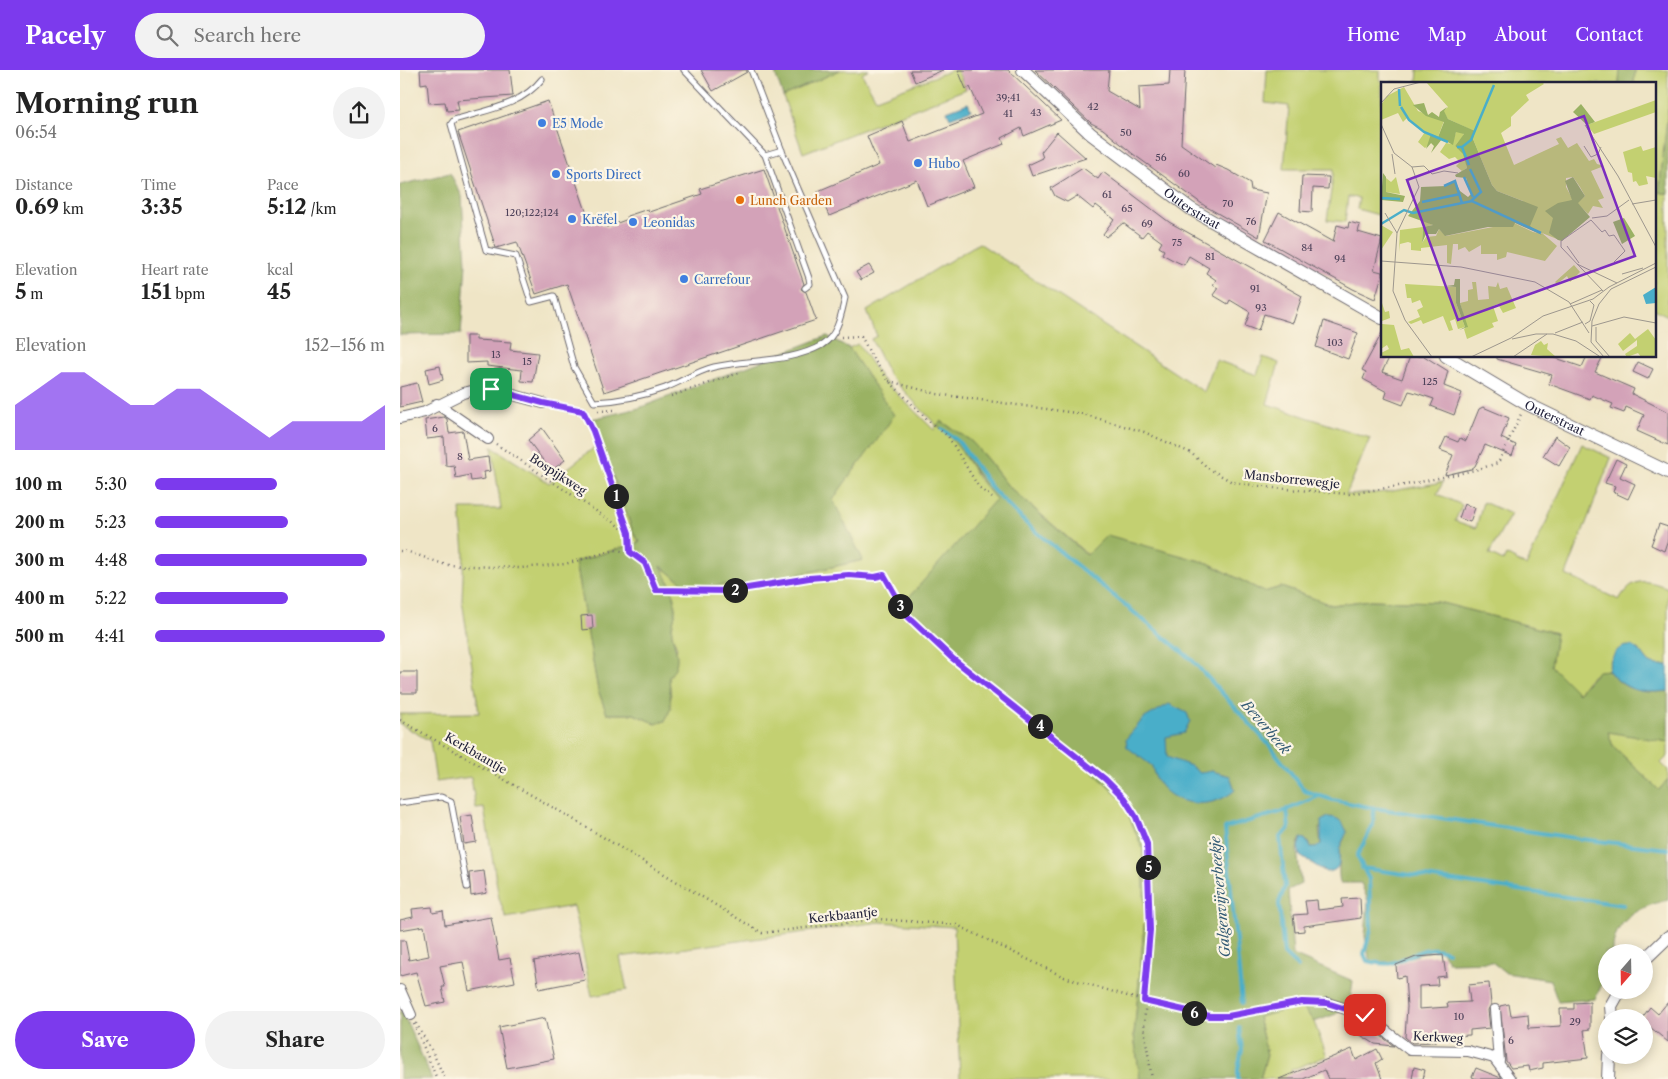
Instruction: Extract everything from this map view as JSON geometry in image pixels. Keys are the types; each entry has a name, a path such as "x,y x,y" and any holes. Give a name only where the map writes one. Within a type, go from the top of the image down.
{"street":[{"name":"Outerstraat","path":"1023,70 1090,134 1191,209 1381,317"},
{"name":"Outerstraat","path":"1449,358 1525,403 1668,472"},
{"path":"400,418 425,412 437,404 463,393 480,389 491,389 543,403"},
{"path":"437,404 488,439"},
{"path":"1653,951 1668,937"},
{"path":"400,990 411,1015"},
{"name":"Kerkweg","path":"1327,1003 1365,1015 1410,1050 1468,1051 1499,1061"},
{"path":"1495,1010 1499,1061 1510,1079"},
{"path":"1608,1079 1609,1064"}],"lane":[{"path":"684,70 765,155 809,278 810,284 805,288"},
{"path":"542,79 533,91 519,100 454,120 450,124 486,250 516,256 531,302 554,296 574,367 594,402 628,400 665,388 712,367 787,357 821,345 831,337 840,321 845,298 782,150 751,70"},
{"path":"765,155 782,150"},
{"path":"543,403 583,411"},
{"path":"400,802 440,797 451,801 467,887"}],"path":[{"path":"831,337 861,336 872,357 889,381 932,424 948,436 978,486 992,498"},
{"name":"Mansborrewegje","path":"889,381 937,394 1083,414 1144,432 1191,454 1208,468 1232,482 1274,488 1349,494 1411,484 1498,463 1525,403"},
{"path":"583,411 593,431 629,533 630,552"},
{"name":"Bospijkweg","path":"488,439 629,533"},
{"path":"400,551 409,552 446,565 520,568 566,564 615,550 630,552 645,563 656,590 729,591 809,578 849,575 875,577 884,575 902,611 952,658 1105,779 1124,798 1136,817 1147,844 1148,852 1150,930 1144,1001 1144,1028 1152,1079"},
{"name":"Kerkbaantje","path":"400,720 568,816 762,933 880,919 957,925 1064,978 1202,1015 1220,1016 1302,1002 1327,1003"},
{"path":"411,1015 437,1079"},
{"path":"411,1015 433,1052 445,1079"}],"green space":[{"path":"774,70 840,70 783,96"},
{"path":"840,70 869,70 862,74 876,99 952,70 957,70 966,89 803,153 783,96"},
{"path":"1267,70 1380,70 1380,81 1398,82 1381,82 1381,216 1357,209 1359,198 1348,197 1345,222 1327,220 1334,169 1284,169 1289,106 1265,103"},
{"path":"1418,70 1620,70 1619,82 1417,82"},
{"path":"1620,70 1635,70 1634,82 1619,82"},
{"path":"1635,70 1668,70 1668,109 1660,192 1668,194 1668,316 1656,310 1656,82 1634,82"},
{"path":"1668,109 1668,194 1659,192"},
{"path":"450,173 462,196 466,264 461,334 400,335 400,185"},
{"path":"979,243 1204,392 1216,360 1257,375 1263,357 1279,363 1267,404 1370,438 1346,495 1387,492 1443,482 1437,494 1462,505 1455,521 1476,528 1483,502 1511,514 1489,554 1503,561 1506,555 1526,566 1582,444 1611,458 1566,575 1619,600 1629,587 1640,582 1652,583 1668,588 1668,665 1650,663 1638,649 1611,659 1608,670 1594,675 1578,693 1551,666 1556,633 1438,602 1370,600 1332,605 1281,587 1264,592 1208,563 1088,555 1008,486 971,441 941,421 937,425 953,438 979,479 996,499 980,678 1051,732 1122,799 1143,849 1145,917 1134,1035 1140,1079 960,1079 954,927 880,922 620,957 627,990 592,996 573,906 506,918 499,898 484,808 476,809 471,777 436,782 430,741 400,724 400,714 479,713 462,600 464,552 460,509 501,509 492,447 549,483 600,443 634,534 640,542 575,562 598,690 607,714 634,714 656,724 671,698 669,677 677,648 671,632 675,614 660,565 761,583 863,560 803,443 827,336 849,348 858,344 881,378 934,430 936,425 889,375 871,339 877,336 867,311"},
{"path":"827,336 849,348 894,415 833,500 863,560 761,583 688,587 661,566 672,589 675,601 672,631 677,661 669,677 671,708 665,721 656,724 634,714 607,714 598,690 575,562 640,542 634,534 592,419 639,408"},
{"path":"941,421 971,441 1008,486 1087,555 1107,535 1208,563 1264,592 1281,587 1332,605 1370,600 1438,602 1556,633 1551,666 1578,693 1598,671 1608,670 1620,683 1634,690 1650,692 1668,691 1668,742 1608,732 1613,746 1659,790 1668,779 1668,900 1647,906 1630,917 1617,932 1614,944 1598,944 1598,993 1595,999 1558,1002 1550,980 1506,973 1492,962 1450,963 1439,948 1395,962 1370,962 1365,936 1368,901 1361,883 1340,883 1339,848 1344,839 1319,828 1321,844 1317,847 1311,847 1305,839 1299,841 1297,850 1301,884 1288,890 1293,955 1353,981 1350,1001 1336,1014 1314,1022 1302,1006 1258,1017 1267,1055 1260,1079 1140,1079 1134,1035 1145,917 1143,850 1122,799 1051,732 980,678 902,605 996,499 954,442 937,425"},
{"path":"1607,731 1668,742 1668,756 1661,763 1668,770 1668,779 1659,790 1613,746"},
{"path":"1302,1006 1314,1022 1327,1056 1291,1070 1294,1079 1260,1079 1267,1055 1258,1017"},
{"path":"400,1011 402,1011 432,1079 400,1079"}],"water":[{"path":"968,103 971,110 950,118 947,111"},
{"path":"1626,646 1632,646 1642,653 1650,663 1668,665 1668,691 1650,692 1634,690 1621,683 1608,670 1613,656 1618,650"},
{"path":"1169,704 1187,713 1190,721 1184,733 1166,737 1167,757 1191,766 1200,773 1212,771 1230,776 1235,790 1224,798 1198,803 1186,802 1174,797 1156,779 1152,766 1127,747 1126,739 1143,719"},
{"path":"1328,817 1340,821 1347,832 1340,847 1338,866 1332,871 1326,872 1300,856 1298,847 1301,838 1305,839 1311,847 1317,847 1321,844 1321,821"}],"building":[{"path":"420,70 510,70 513,96 457,100 459,110 447,111 445,102 429,103 427,83 421,84"},
{"path":"701,70 747,70 747,72 713,91"},
{"path":"910,70 943,70 915,82"},
{"path":"958,70 1008,70 1061,120 1024,136 1021,128 1002,138 1004,144 963,161 974,187 927,206 917,180 829,216 818,191 879,165 867,136 902,121 910,142 982,114 970,87 966,89"},
{"path":"1035,70 1109,70 1107,91 1140,110 1139,87 1169,85 1170,70 1185,70 1181,144 1215,168 1216,165 1228,170 1250,183 1251,190 1267,193 1259,237 1205,206 1133,154 1103,129 1091,123"},
{"name":"Carrefour","path":"548,101 588,217 607,227 628,219 627,216 648,209 649,212 702,194 700,189 764,169 804,284 801,289 806,292 816,320 604,392 567,284 536,294 517,242 496,248 458,132"},
{"path":"1057,132 1086,158 1032,176 1028,165 1043,158 1041,152"},
{"path":"1083,168 1098,179 1103,172 1169,222 1302,296 1293,323 1264,314 1258,331 1245,326 1250,312 1230,300 1228,304 1213,295 1218,288 1213,285 1216,280 1206,273 1209,268 1189,256 1184,265 1173,260 1162,254 1164,250 1159,247 1162,242 1147,231 1142,237 1123,223 1106,237 1103,234 1114,219 1096,205 1093,209 1077,196 1067,202 1055,196 1051,188"},
{"path":"1302,176 1329,177 1328,189 1313,188 1312,212 1300,211"},
{"path":"1279,212 1333,242 1337,225 1348,228 1349,222 1360,225 1358,232 1381,239 1374,270 1381,272 1381,278 1375,299 1353,289 1265,240"},
{"path":"869,265 874,273 861,280 856,272"},
{"path":"1324,321 1358,333 1348,359 1316,347"},
{"path":"1381,335 1381,358 1389,358 1382,372 1402,379 1409,358 1427,358 1448,371 1444,386 1462,393 1454,415 1431,406 1434,399 1409,391 1403,405 1385,398 1387,392 1363,379 1366,372 1362,370"},
{"path":"466,336 476,336 476,340 511,342 510,350 538,353 533,382 521,381 522,370 487,366 487,362 466,363"},
{"path":"1556,358 1582,367 1586,358 1602,358 1595,372 1634,389 1632,394 1668,412 1668,445 1637,431 1644,415 1626,407 1624,413 1611,408 1613,404 1592,395 1590,399 1549,384 1552,375 1497,359"},
{"path":"1638,362 1653,369 1648,379 1633,372"},
{"path":"440,366 443,380 429,384 426,369"},
{"path":"417,383 422,402 400,407 400,387"},
{"path":"1483,407 1509,418 1501,438 1516,445 1512,456 1485,445 1475,466 1471,469 1445,475 1453,455 1440,450 1446,437 1458,442 1460,438 1466,441 1479,409"},
{"path":"444,417 447,419 449,433 463,431 468,460 488,457 490,471 484,472 485,479 471,481 470,475 456,478 454,465 446,466 444,437 427,439 425,420"},
{"path":"542,428 565,460 551,471 528,440"},
{"path":"1555,436 1570,447 1559,466 1543,456"},
{"path":"1616,459 1626,464 1620,477 1635,484 1628,499 1613,492 1615,486 1605,483"},
{"path":"1464,504 1475,508 1470,522 1459,518"},
{"path":"1659,524 1668,527 1668,539 1664,551 1651,545"},
{"path":"592,615 593,629 582,630 581,616"},
{"path":"400,672 417,672 417,693 400,693"},
{"path":"472,815 476,842 464,844 460,817"},
{"path":"484,871 487,893 471,896 469,873"},
{"path":"1360,898 1361,918 1304,926 1304,931 1295,932 1293,915 1307,914 1305,901 1317,900 1318,910 1343,907 1342,899"},
{"path":"432,907 433,913 443,911 445,925 491,917 499,960 510,958 515,982 469,991 463,962 440,966 445,987 442,987 445,1002 426,1006 416,972 400,976 400,940 405,940 409,960 429,956 424,926 400,930 400,920 413,917 412,909"},
{"path":"579,952 585,980 539,989 534,961"},
{"path":"1443,955 1446,976 1437,977 1438,985 1419,986 1419,1009 1448,1007 1447,1003 1470,1002 1468,985 1489,983 1491,1004 1488,1010 1490,1028 1470,1030 1470,1035 1435,1037 1435,1042 1412,1043 1405,1037 1407,1007 1405,976 1397,978 1396,965 1416,957"},
{"path":"1590,1002 1590,1029 1584,1030 1588,1058 1543,1063 1543,1068 1529,1071 1528,1066 1511,1068 1506,1061 1500,1006 1509,1004 1511,1016 1528,1014 1529,1028 1561,1026 1560,1009 1574,1009 1574,1003"},
{"path":"1668,1002 1668,1042 1653,1030 1653,1010 1658,1014"},
{"path":"545,1018 554,1059 507,1068 499,1027"},
{"path":"1358,1020 1362,1021 1394,1046 1375,1044 1346,1026"},
{"path":"1352,1049 1356,1060 1377,1049 1382,1059 1376,1063 1382,1079 1328,1079 1324,1070 1303,1079 1279,1079"},
{"path":"1414,1067 1425,1070 1423,1079 1412,1079"},
{"path":"1476,1068 1501,1079 1477,1079 1472,1077"}],"waterway":[{"name":"Beverbeek","path":"942,429 958,441 993,490 1029,526 1192,660 1270,746 1305,791 1333,800 1374,808 1581,839 1668,849"},
{"name":"Galgenvijverbeekje","path":"1242,1003 1225,828 1284,811 1319,796"},
{"path":"1374,808 1373,825 1357,856 1369,879 1371,929 1364,954 1367,961 1382,964 1391,963 1426,950 1440,949 1448,952"},
{"path":"1287,809 1289,829 1280,837 1285,886 1279,903 1284,954 1298,967"},
{"path":"1362,868 1623,905"},
{"name":"Galgenvijverbeekje","path":"1238,1079 1242,1050 1239,1027"}],"place":[{"name":"E5 Mode","path":"542,123"},
{"name":"Hubo","path":"918,163"},
{"name":"Sports Direct","path":"556,174"},
{"name":"Lunch Garden","path":"740,200"},
{"name":"Krëfel","path":"572,219"},
{"name":"Leonidas","path":"633,222"},
{"name":"Carrefour","path":"684,279"}],"route":[{"path":"491,389 543,403 583,411 593,431 629,533 630,552 645,563 656,590 729,591 809,578 849,575 875,577 884,575 902,611 952,658 1105,779 1124,798 1136,817 1147,844 1150,930 1144,1001 1210,1016 1228,1016 1302,1002 1337,1005 1365,1015"}]}
